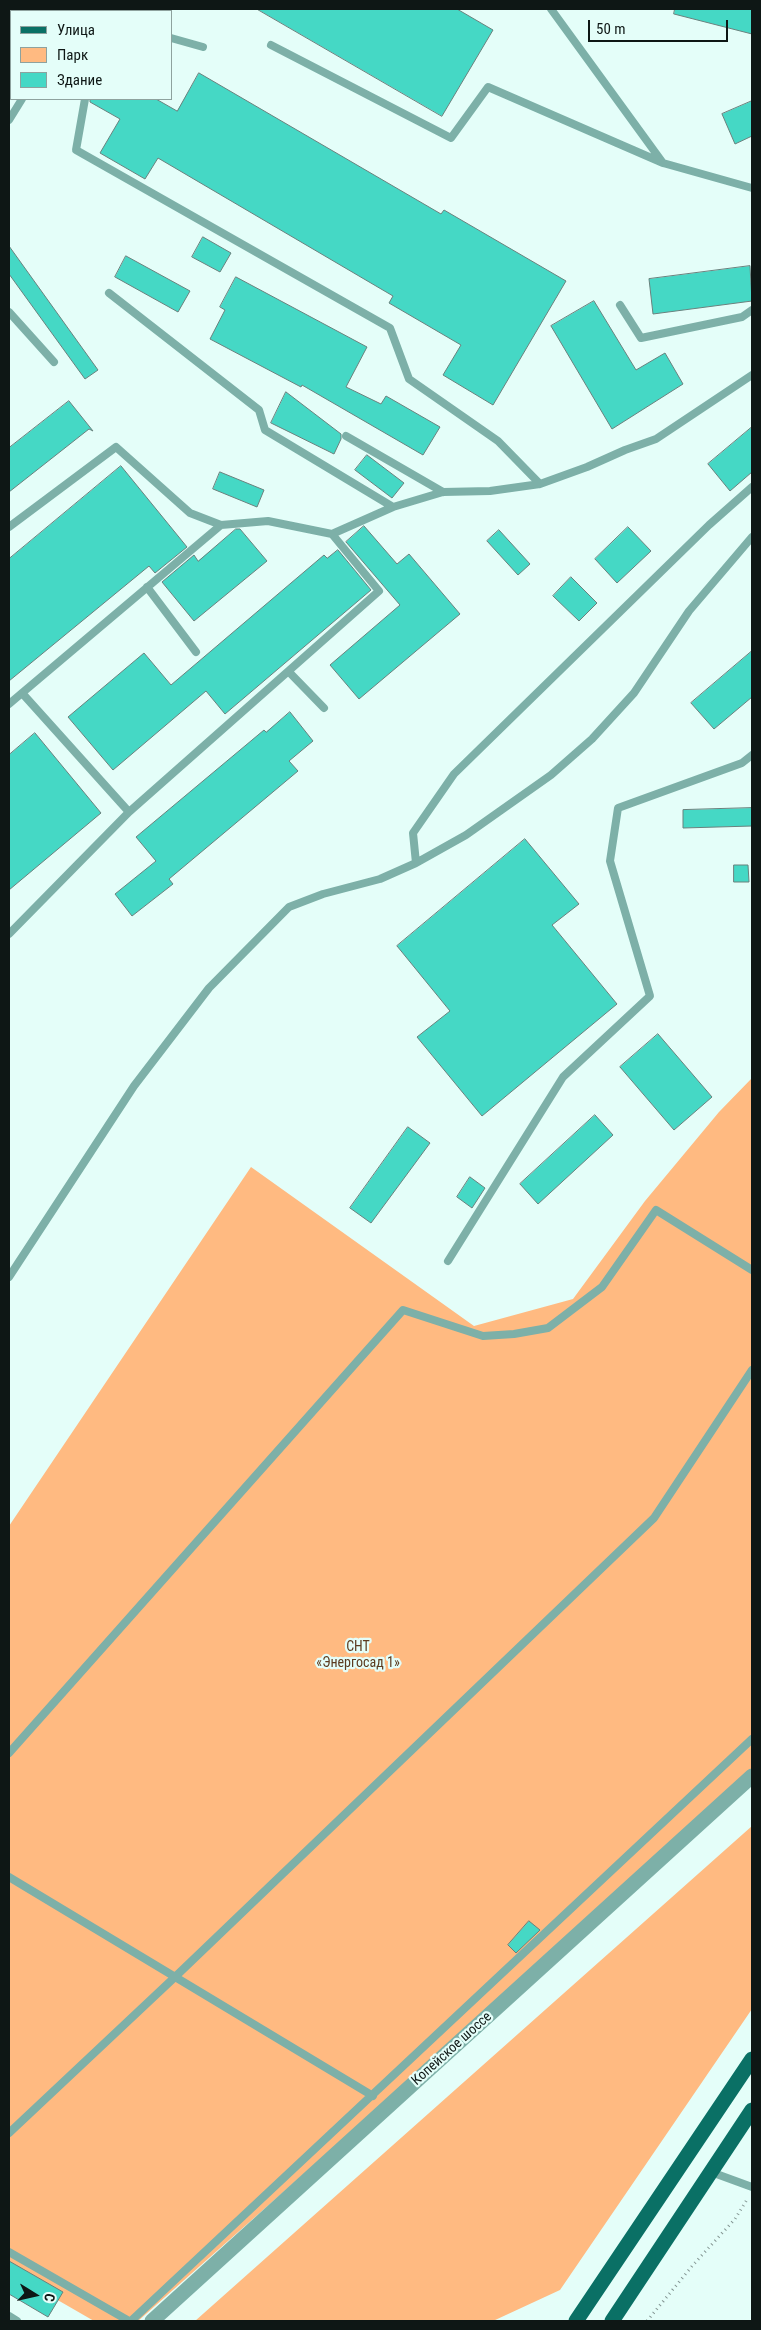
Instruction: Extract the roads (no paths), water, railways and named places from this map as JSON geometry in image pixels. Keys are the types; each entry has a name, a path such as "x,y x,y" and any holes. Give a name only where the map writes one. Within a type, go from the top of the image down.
{"main road":[{"path":"576,2321 752,2059"},
{"path":"612,2321 752,2110"}],"street":[{"name":"Копейское шоссе","path":"152,2321 752,1776"}],"lane":[{"path":"551,9 663,163"},
{"path":"172,38 203,47"},
{"path":"271,45 451,138 488,87 663,163 752,188"},
{"path":"9,120 21,100"},
{"path":"84,100 76,150 390,328 409,379 498,441 540,484"},
{"path":"109,293 260,410 265,430 393,507"},
{"path":"620,305 641,338 742,317 752,310"},
{"path":"9,312 54,362"},
{"path":"9,527 116,447 190,513 221,525 268,521 332,534 393,507 443,492 490,490 540,484 656,439 752,375"},
{"path":"346,436 443,492"},
{"path":"416,863 413,834 454,774 709,525 752,488"},
{"path":"9,704 221,525"},
{"path":"9,934 129,812 379,592 332,534"},
{"path":"9,1277 134,1086 215,981 290,907 323,894 380,879 416,863 466,834 551,776 592,739 634,693 689,611 752,537"},
{"path":"147,587 196,652"},
{"path":"289,672 324,708"},
{"path":"22,693 129,812"},
{"path":"448,1261 563,1077 650,996 610,861 618,808 742,763 752,755"},
{"path":"9,1754 403,1310 483,1336 514,1334 548,1328 602,1287 656,1210 752,1270"},
{"path":"9,2133 176,1976 654,1518 752,1370"},
{"path":"9,2252 130,2321 373,2096 752,1739"},
{"path":"9,1877 373,2096"},
{"path":"711,2172 752,2186"},
{"path":"9,2316 17,2321"}],"park label":[{"name":"СНТ «Энергосад 1»","path":"358,1655"}]}
